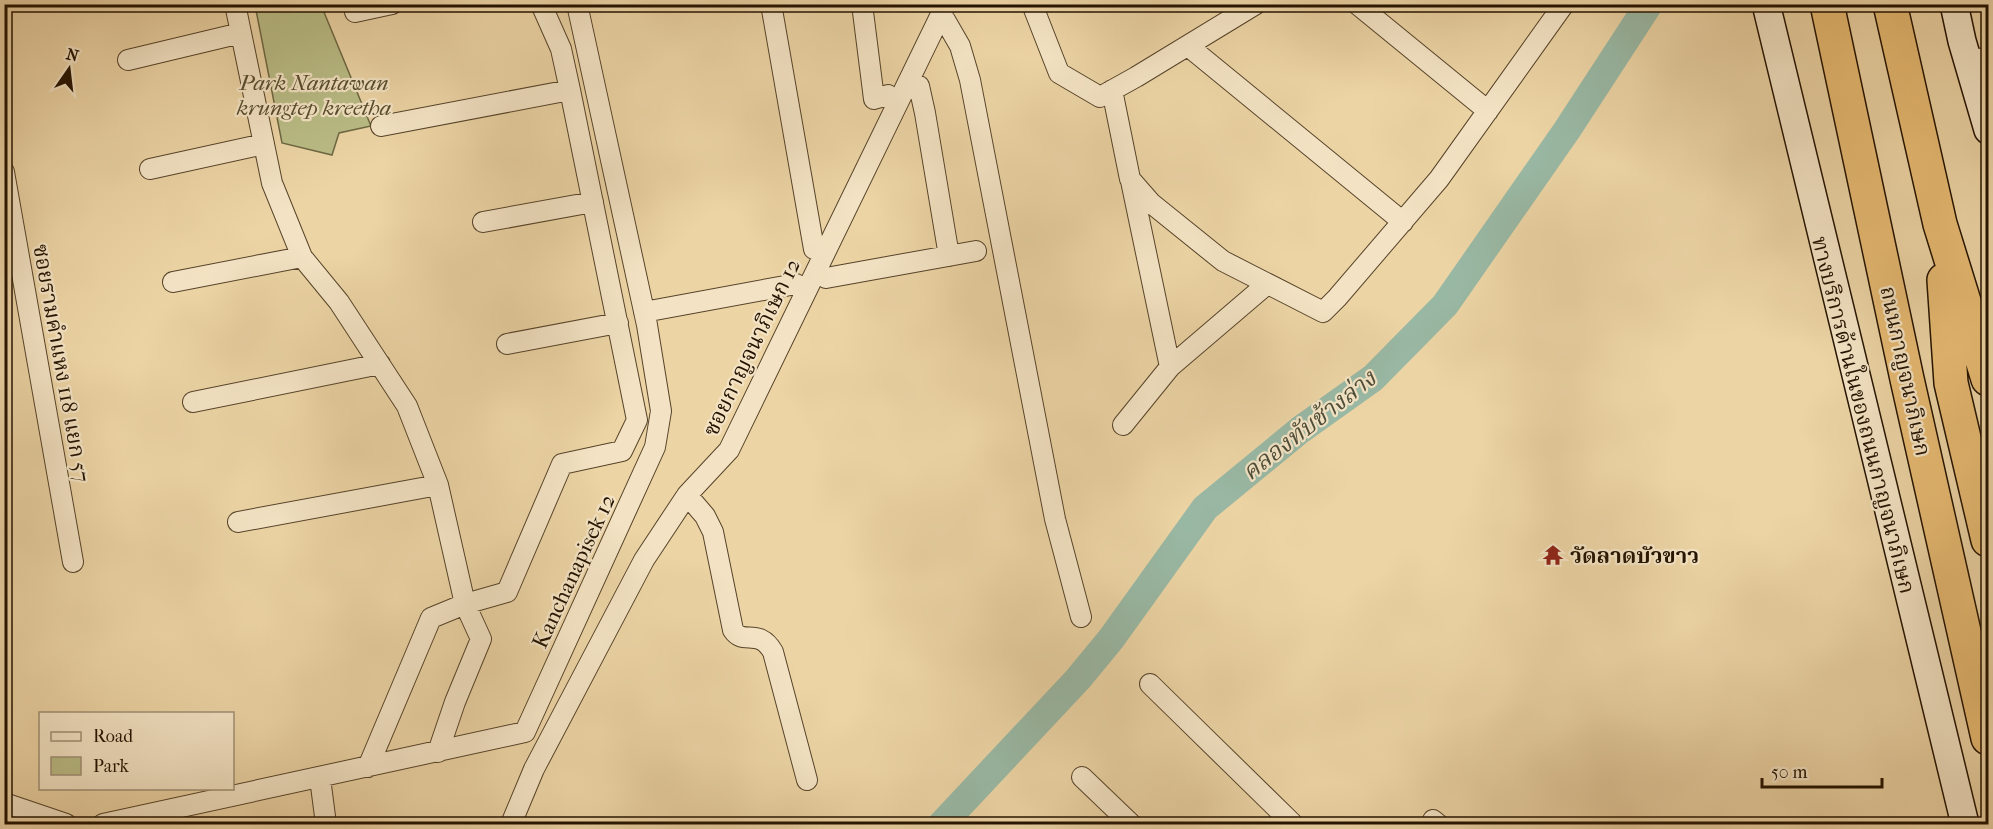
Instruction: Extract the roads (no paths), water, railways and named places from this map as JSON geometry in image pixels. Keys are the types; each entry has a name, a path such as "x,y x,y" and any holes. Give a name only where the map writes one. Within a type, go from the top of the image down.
{"highway":[{"name":"ถนนกาญจนาภิเษก","path":"1827,4 1906,379 1989,738"},
{"name":"ถนนกาญจนาภิเษก","path":"1890,4 1940,224 1989,380"},
{"name":"ถนนกาญจนาภิเษก","path":"1940,224 1952,382 1989,540"}],"main road":[{"name":"ทางบริการด้านในของถนนกาญจนาภิเษก","path":"1766,4 1965,825"},
{"path":"1954,4 1978,59 1989,130"}],"street":[{"path":"235,4 272,183 302,257 339,302 407,406 438,484 465,604 481,639 455,702 438,752"},
{"path":"355,12 392,4"},
{"path":"368,767 431,618 465,604 507,592 562,464 622,451 637,420 561,49 540,4"},
{"name":"Kanchanapisek 12","path":"103,825 525,732 655,447 661,411 644,312 577,4"},
{"path":"771,4 814,249"},
{"path":"862,4 874,99 888,95"},
{"path":"1032,4 1059,73 1100,97 1256,4"},
{"path":"1357,4 1488,111"},
{"path":"1130,179 1151,203 1223,261 1323,312 1439,179 1564,4"},
{"path":"943,9 960,46 970,80 1055,519 1081,618"},
{"name":"ซอยกาญจนาภิเษก 12","path":"511,825 534,769 639,571 687,495 729,450 943,9"},
{"path":"128,60 241,33"},
{"path":"1188,46 1402,222"},
{"path":"919,86 926,113 949,256"},
{"path":"381,126 570,90"},
{"path":"1112,90 1170,367"},
{"path":"150,169 264,144"},
{"name":"ซอยรามคำแหง 118 แยก 57","path":"4,172 73,562"},
{"path":"483,222 593,202"},
{"path":"822,279 976,251"},
{"path":"173,282 302,257"},
{"path":"644,312 796,284"},
{"path":"1124,425 1170,367 1267,284"},
{"path":"507,344 618,323"},
{"path":"193,402 380,364"},
{"path":"238,522 438,484"},
{"path":"687,495 705,516 713,532 732,630 736,635 742,637 757,637 767,641 773,652 807,780"},
{"path":"1150,684 1293,825"},
{"path":"1082,777 1131,825"},
{"path":"320,778 326,825"},
{"path":"4,803 66,825"}],"waterway":[{"name":"คลองทับช้างล่าง","path":"942,824 1078,679 1111,639 1205,508 1300,430 1373,378 1445,305 1567,130 1649,4"}],"place":[{"name":"วัดลาดบัวขาว","path":"1553,555"}],"park label":[{"name":"Park Nantawan krungtep kreetha","path":"314,94"}]}
